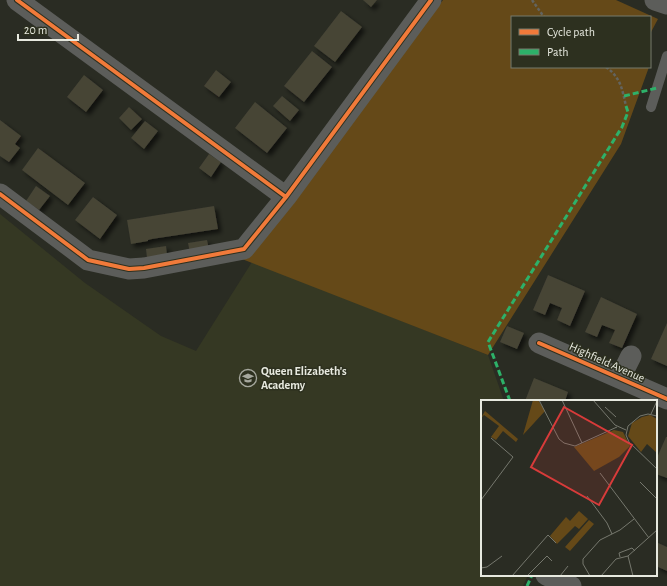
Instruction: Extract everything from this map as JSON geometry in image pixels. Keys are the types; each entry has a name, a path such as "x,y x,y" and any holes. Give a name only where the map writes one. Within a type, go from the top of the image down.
{"street":[{"path":"17,0 286,197"},
{"path":"0,194 88,260 129,269 144,268 244,249 286,197 431,0"},
{"path":"655,0 667,4"},
{"name":"Highfield Avenue","path":"539,343 667,399"},
{"name":"Highfield Avenue","path":"620,378 631,356"},
{"path":"548,576 571,586"}],"lane":[{"path":"651,107 667,56"}],"path":[{"path":"532,0 543,16"},
{"path":"607,68 614,73 622,88 626,106"}],"shaded area":[{"path":"443,0 616,0 658,19 651,32 651,16 511,16 511,68 649,68 621,144 488,355 242,259"},
{"name":"Queen Elizabeth's Academy","path":"0,214 85,283 161,336 196,351 252,262 488,355 504,400 481,400 481,576 528,576 523,586 0,586"}],"building":[{"path":"363,0 377,0 371,7"},
{"path":"341,11 362,27 335,62 314,46"},
{"path":"312,51 332,67 304,102 284,86"},
{"path":"216,70 231,82 219,97 204,86"},
{"path":"84,75 103,90 86,112 67,97"},
{"path":"282,96 299,110 290,121 273,106"},
{"path":"255,102 287,128 267,153 235,128"},
{"path":"129,107 142,119 131,130 119,118"},
{"path":"0,120 21,136 15,144 20,148 9,162 0,156"},
{"path":"145,121 158,131 144,149 131,138"},
{"path":"38,148 85,183 68,205 22,170"},
{"path":"209,154 221,162 211,177 199,168"},
{"path":"36,186 50,196 39,210 26,201"},
{"path":"93,197 117,215 100,239 75,220"},
{"path":"214,206 218,229 152,239 131,244 127,220"},
{"path":"207,240 209,249 190,253 188,243"},
{"path":"166,246 167,255 147,258 146,249"},
{"path":"548,275 585,291 570,326 557,320 562,308 550,303 545,315 533,310"},
{"path":"601,297 637,314 622,348 609,343 615,330 602,325 597,337 585,332"},
{"path":"667,323 667,366 651,359"},
{"path":"507,326 524,333 517,349 500,342"},
{"path":"534,378 568,392 565,400 525,400"},
{"path":"667,437 667,478 657,474 657,458"},
{"path":"657,542 667,547 667,571 657,566"}],"marked path":[{"path":"624,96 657,88"},
{"path":"510,400 488,342 622,127 628,112 626,106"},
{"path":"527,586 532,576"}],"cycle path":[{"path":"17,0 286,197"},
{"path":"0,194 88,260 129,269 144,268 244,249 286,197 431,0"},
{"path":"539,343 667,399"}],"place":[{"name":"Queen Elizabeth's Academy","path":"248,378"}]}
